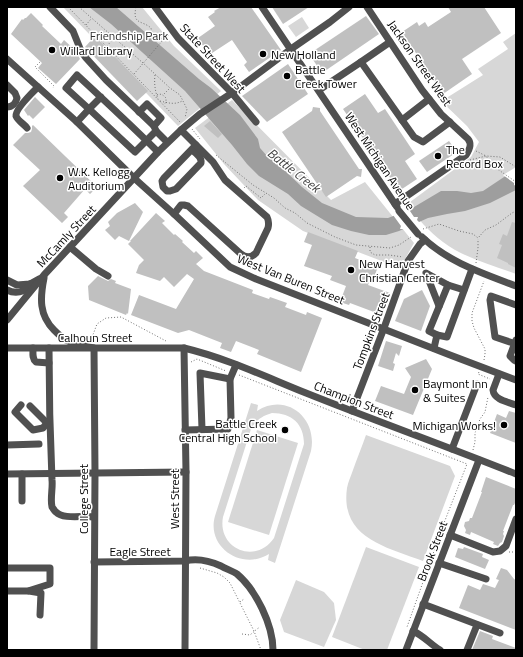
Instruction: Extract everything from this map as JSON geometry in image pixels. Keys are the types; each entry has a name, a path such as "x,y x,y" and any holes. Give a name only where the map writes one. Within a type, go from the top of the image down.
{"street":[{"path":"50,7 74,31 81,52 86,58 168,142"},
{"name":"State Street West","path":"156,7 178,38 229,95 256,122"},
{"name":"West Michigan Avenue","path":"262,7 397,207 425,240 447,257 474,266 516,286"},
{"name":"McCamly Street","path":"7,320 70,247 183,125 229,95 349,7"},
{"name":"Jackson Street West","path":"367,7 422,90 441,114 468,138 470,148"},
{"path":"318,90 390,42"},
{"name":"West Van Buren Street","path":"7,59 77,122 134,178 230,267 256,279 516,380"},
{"path":"361,62 414,137 423,142 450,122"},
{"path":"139,112 147,104 162,118 147,140 135,152 66,88 77,75 147,140 158,152"},
{"path":"7,85 16,94 17,98 15,102 7,107"},
{"path":"27,128 19,120 16,112 38,87"},
{"path":"77,122 101,97"},
{"path":"402,120 429,99"},
{"path":"174,214 181,205 188,206 240,254 248,257 253,256 256,253 268,228 269,221 264,214 225,180 216,166 196,145 183,125"},
{"path":"167,191 163,187 162,181 196,145"},
{"path":"158,199 167,191 176,189 201,163 196,145"},
{"path":"397,207 466,155 470,148"},
{"name":"Tompkins Street","path":"352,411 408,261 425,240"},
{"path":"70,247 96,269 108,276"},
{"path":"448,285 429,331 446,337 474,266"},
{"path":"439,306 426,273 448,285 464,290"},
{"path":"7,290 15,292 22,291 30,284 44,276"},
{"path":"44,276 41,302 42,311 48,324 57,334 67,341 92,345"},
{"path":"7,280 17,285 30,284"},
{"path":"516,305 492,296 490,300 495,337 516,342 510,356 516,361"},
{"path":"434,348 437,335"},
{"name":"Calhoun Street","path":"7,348 49,348 92,345 184,348"},
{"name":"College Street","path":"92,345 94,650"},
{"path":"33,348 34,361 49,363"},
{"path":"49,348 48,423 52,507 55,512 68,517 94,517"},
{"name":"Champion Street","path":"184,348 236,365 516,474"},
{"name":"West Street","path":"184,348 186,472 185,650"},
{"path":"185,430 228,429 231,418 231,376 236,365"},
{"path":"202,429 200,373 231,376"},
{"path":"499,374 494,388 494,396 516,405"},
{"path":"452,449 478,384"},
{"path":"7,413 15,412 21,405"},
{"path":"30,406 48,423"},
{"path":"15,412 33,430 43,428 48,423"},
{"path":"7,445 39,444"},
{"name":"Brook Street","path":"406,650 410,630 423,604 479,460"},
{"path":"7,474 186,472"},
{"path":"22,474 22,501"},
{"path":"450,535 493,552 500,551 506,546 516,520"},
{"name":"Eagle Street","path":"94,562 192,560 211,562 236,573 250,587 262,608 270,629 273,650"},
{"path":"439,563 486,579"},
{"path":"7,568 50,568 50,584 28,591"},
{"path":"7,591 28,591 41,593 40,615"},
{"path":"423,604 500,633"},
{"path":"467,650 477,625"},
{"path":"410,630 420,634 431,645 440,650"}],"path":[{"path":"68,7 156,95 163,95 170,88"},
{"path":"78,7 156,74 170,88 180,95 187,108 183,125"},
{"path":"136,7 136,19 141,24 147,25 151,28 152,33 163,40"},
{"path":"86,25 92,18"},
{"path":"134,74 158,45 169,35"},
{"path":"106,46 114,38"},
{"path":"32,70 40,62"},
{"path":"35,68 54,86 53,88"},
{"path":"156,74 154,81 156,95 159,101 183,125 196,145"},
{"path":"163,95 166,98 164,105"},
{"path":"159,101 177,104 183,101"},
{"path":"470,148 486,156 494,166 516,182"},
{"path":"215,155 285,208 295,213 307,223 335,237 356,245 390,248 399,245 411,237"},
{"path":"465,161 486,156 500,157 516,167"},
{"path":"239,192 246,186 261,198 265,193"},
{"path":"474,266 478,248 478,238 485,230 496,225 516,211"},
{"path":"419,233 424,228 439,224 473,234 478,238"},
{"path":"370,246 370,252 372,254 404,258"},
{"path":"484,281 472,313 472,321 485,349 484,360"},
{"path":"92,345 97,324 106,318 121,317 169,342"},
{"path":"191,362 197,359 231,376 467,464 444,523 410,630"},
{"path":"478,374 491,379"},
{"path":"473,450 475,433 480,419 485,412 488,394"},
{"path":"200,565 199,568 217,573 230,583 254,631 261,650"},
{"path":"239,602 244,599"},
{"path":"242,634 250,635 260,627"}],"green space":[{"name":"Friendship Park","path":"63,7 142,7 174,46 221,91 178,126"},
{"path":"302,17 309,28 296,37 288,26"},
{"path":"516,33 516,274 478,261 451,248 433,234 406,205 471,157 479,142 467,126 441,101 483,75 478,69 508,49 503,42"},
{"path":"232,100 331,200 365,182 414,243 400,268 303,231 258,200 224,164 195,128"},
{"path":"251,403 258,405 257,411 268,406 279,405 289,407 298,412 305,419 310,428 312,439 311,451 275,563 268,560 269,554 259,559 248,560 238,558 228,553 221,546 216,537 214,527 215,516","holes":["272,413 285,415 296,421 302,431 304,444 274,538 258,551 248,552 240,550 232,545 226,538 223,528 223,517 251,429 262,417"]},
{"path":"257,430 298,443 269,535 228,522"},
{"path":"366,435 450,466 455,476 423,561 395,551 368,538 358,529 351,519 347,505 347,488"},
{"path":"366,547 419,567 387,650 365,650 332,637"},
{"path":"296,580 324,592 334,603 336,620 324,647 284,632 280,620"}],"shaded area":[{"path":"89,7 116,7 211,88 240,115 258,139 260,148 267,156 322,203 356,217 388,218 409,210 441,191 471,193 483,191 516,169 516,190 490,203 465,211 428,218 386,235 369,235 332,225 301,206 288,194 259,176 185,91 111,24"}],"pier":[{"path":"516,167 516,186 503,175"},
{"path":"408,208 414,217 418,217 417,220 421,224 405,230 400,229 401,226 393,215"}],"building":[{"path":"221,7 251,7 281,50 249,72 244,65 247,62 232,40 209,55 198,38 215,26 208,17"},
{"path":"272,7 309,7 283,24"},
{"path":"448,7 484,7 501,33 462,59 472,74 443,94 402,32 417,22 419,26 425,22 428,27 451,12"},
{"name":"Willard Library","path":"31,13 61,44 64,40 76,51 80,59 56,84 38,68 42,63 11,34 22,19 23,20 26,18"},
{"path":"366,16 379,34 322,73 309,54"},
{"path":"95,36 148,91 137,101 85,47"},
{"path":"288,64 308,94 267,122 242,96"},
{"path":"365,94 378,113 385,109 415,154 405,161 417,179 399,191 343,109"},
{"path":"35,97 45,107 33,119 29,115 28,116 24,110"},
{"path":"313,107 320,108 320,111 359,169 362,169 361,177 357,176 326,197 282,132 312,111"},
{"path":"210,121 222,134 218,138 204,126"},
{"name":"W.K. Kellogg Auditorium","path":"33,125 97,187 90,194 85,189 64,213 68,217 62,223 23,186 40,170 13,145 25,133 31,132"},
{"name":"The Record Box","path":"449,141 457,152 427,172 419,161"},
{"path":"135,203 143,212 129,241 119,236 115,240 105,230 110,226 108,222 117,213"},
{"path":"156,213 165,221 162,223 174,235 175,234 183,241 182,242 194,253 196,251 203,258 196,264 204,271 253,290 252,293 287,303 285,307 306,315 307,312 322,318 301,372 257,354 259,350 236,341 231,352 220,348 222,343 189,330 178,333 131,315 139,295 176,309 194,279 187,274 174,287 164,277 160,281 136,273 139,265 144,260 128,244"},
{"path":"512,222 516,223 516,268 497,258 502,245 499,244 503,234 507,236"},
{"path":"308,232 358,251 355,258 378,267 374,277 372,276 368,285 390,293 382,315 350,303 349,305 340,302 346,286 330,280 332,276 304,266 312,245 304,242"},
{"path":"98,276 108,281 111,279 116,281 115,283 131,289 128,314 127,313 126,315 89,300 88,286"},
{"path":"422,290 430,306 421,331 395,321 404,299"},
{"path":"386,341 402,346 399,356 396,353 393,363 395,364 393,371 378,366"},
{"name":"Baymont Inn & Suites","path":"426,359 432,369 413,415 375,401 381,386 404,394 411,377 405,368"},
{"name":"Michigan Works!","path":"509,411 516,413 516,443 490,433 497,414 506,418"},
{"path":"486,477 516,489 516,501 503,531 504,536 502,542 498,546 493,544 494,542 471,532 470,535 465,533 465,522 472,518"},
{"path":"464,547 483,554 482,557 489,560 485,569 455,557 458,548 463,549"},
{"path":"501,568 507,570 516,580 516,630 459,608 468,585 480,590 483,584 495,588 499,580 496,579"},
{"path":"480,631 493,636 492,639 516,648 516,650 472,650"}],"place":[{"name":"Willard Library","path":"52,50"},
{"name":"New Holland","path":"263,54"},
{"name":"Battle Creek Tower","path":"287,76"},
{"name":"The Record Box","path":"438,156"},
{"name":"W.K. Kellogg Auditorium","path":"60,178"},
{"name":"New Harvest Christian Center","path":"351,270"},
{"name":"Baymont Inn & Suites","path":"415,390"},
{"name":"Michigan Works!","path":"504,425"},
{"name":"Battle Creek Central High School","path":"285,430"}],"water label":[{"name":"Battle Creek","path":"294,170"}]}
